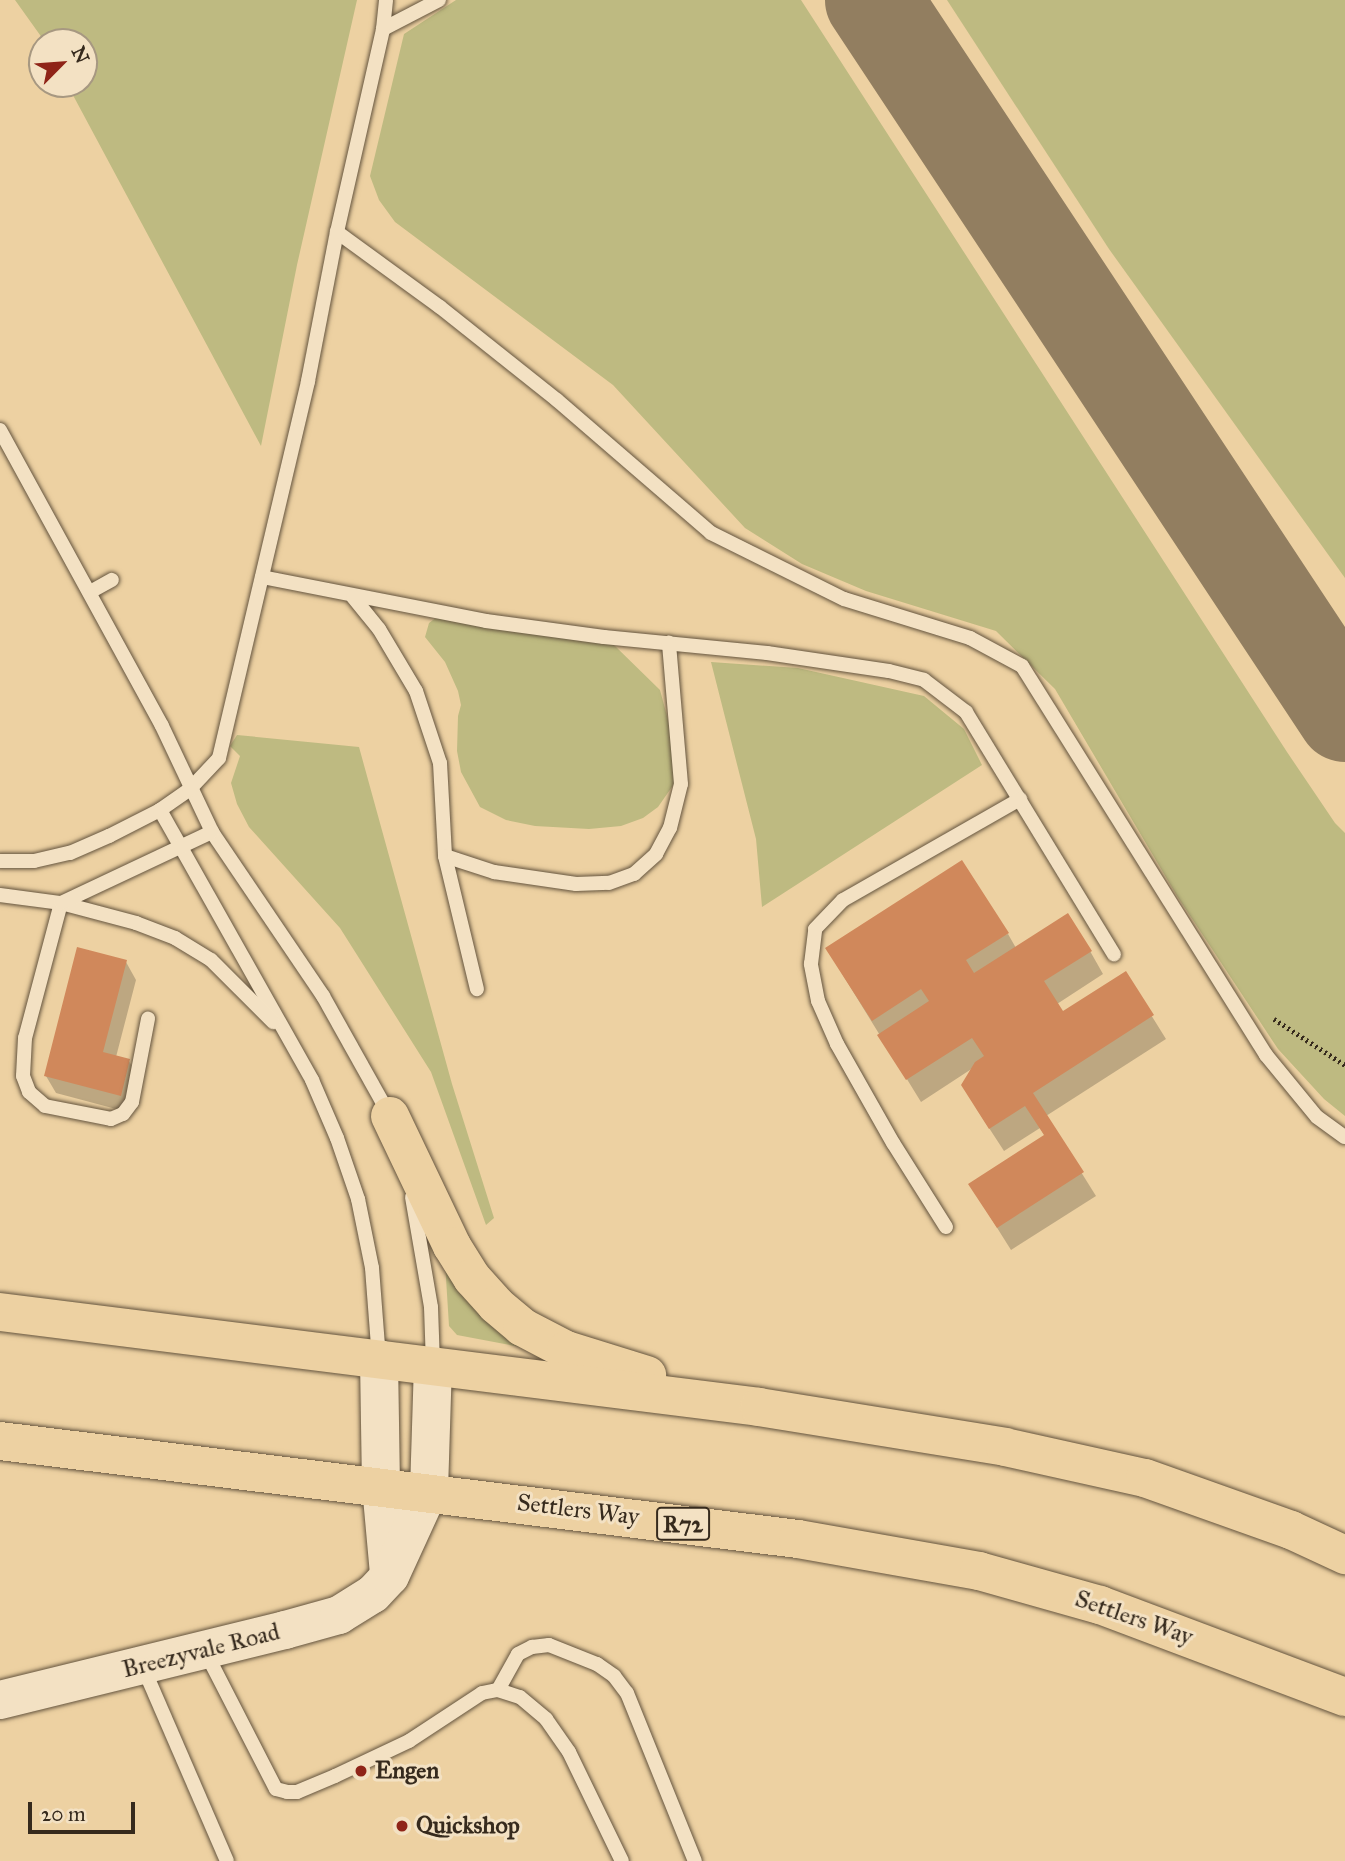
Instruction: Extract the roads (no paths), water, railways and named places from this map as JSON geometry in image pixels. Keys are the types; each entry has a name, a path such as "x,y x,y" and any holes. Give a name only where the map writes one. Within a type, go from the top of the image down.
{"main road":[{"path":"390,1116 435,1214 472,1279 522,1327 565,1350 759,1407"},
{"path":"0,1312 759,1407 1005,1447 1146,1478 1291,1530 1345,1555"},
{"name":"Settlers Way","path":"0,1441 429,1491 798,1539 979,1571 1100,1605 1345,1696"}],"street":[{"path":"379,1359 381,1486 390,1576"},
{"name":"Breezyvale Road","path":"0,1700 339,1615 373,1594 390,1576 429,1491 433,1366"}],"lane":[{"path":"0,861 34,860 69,853 160,810 189,790 219,758 309,381 337,232 383,29 386,0"},
{"path":"383,29 439,0"},
{"path":"337,232 440,307 557,400 711,533 844,599 970,638 1022,666 1226,988 1265,1055 1317,1117 1345,1137"},
{"path":"0,430 162,726 189,790 212,832 323,996 356,1050 390,1116 406,1169 425,1260 433,1366"},
{"path":"262,577 486,621 876,669 924,680 966,712 1114,954"},
{"path":"90,592 112,580"},
{"path":"353,597 379,629 415,691 440,763 446,856 477,989"},
{"path":"446,856 494,872 576,884 609,883 634,874 656,854 670,828 681,784 669,643"},
{"path":"946,1227 893,1143 837,1044 818,1001 811,964 815,929 843,900 1020,799"},
{"path":"160,810 289,1038 332,1126 358,1199 372,1268 379,1359"},
{"path":"61,903 212,832"},
{"path":"0,895 61,903 136,923 175,938 211,960 289,1038"},
{"path":"61,903 25,1038 23,1076 29,1092 45,1106 111,1119 123,1114 132,1102 148,1019"},
{"path":"498,1690 518,1654 532,1647 549,1644 597,1664 614,1676 627,1693 695,1861"},
{"path":"204,1649 276,1789 288,1792 297,1792 335,1776 409,1741 482,1693 498,1690 520,1697 546,1719 569,1752 622,1861"},
{"path":"143,1665 227,1861"}],"place":[{"name":"Engen","path":"361,1771"},
{"name":"Quickshop","path":"402,1826"}]}
